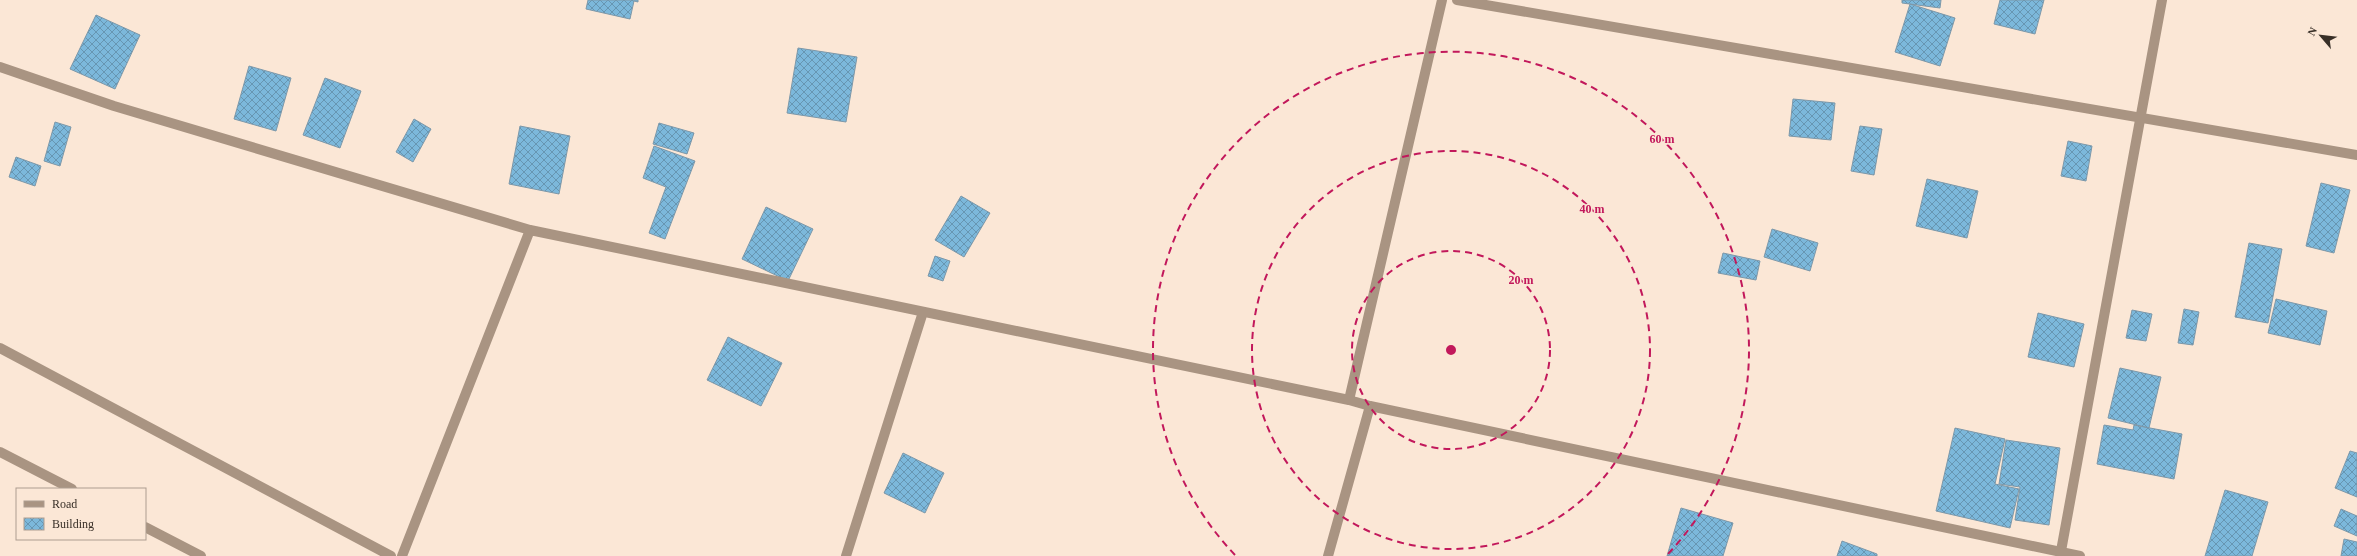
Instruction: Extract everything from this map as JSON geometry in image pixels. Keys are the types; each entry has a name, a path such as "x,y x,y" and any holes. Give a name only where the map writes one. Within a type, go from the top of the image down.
{"street":[{"path":"1349,400 1442,0"},
{"path":"1456,0 2140,116 2357,155"},
{"path":"2061,551 2162,0"},
{"path":"0,67 114,106 530,230 1349,400 1370,406 2080,556"},
{"path":"402,556 530,230"},
{"path":"846,556 923,312"},
{"path":"0,348 391,556"},
{"path":"1328,556 1370,406"},
{"path":"0,452 70,488"},
{"path":"146,528 201,556"}],"building":[{"path":"588,0 638,0 638,2 634,1 630,19 586,9"},
{"path":"1902,0 1941,0 1940,8 1902,3"},
{"path":"2000,0 2044,0 2035,34 1994,24"},
{"path":"1910,4 1955,18 1940,66 1895,52"},
{"path":"96,15 140,35 115,89 70,69"},
{"path":"798,48 857,57 846,122 787,113"},
{"path":"249,66 291,78 276,131 234,119"},
{"path":"325,78 361,91 340,148 303,135"},
{"path":"1793,99 1835,103 1831,140 1789,136"},
{"path":"414,119 431,129 413,162 396,152"},
{"path":"55,122 71,127 60,166 44,161"},
{"path":"659,123 694,133 687,154 653,144"},
{"path":"520,126 570,136 559,194 509,184"},
{"path":"1860,126 1882,129 1874,175 1851,171"},
{"path":"2068,141 2092,146 2086,181 2061,176"},
{"path":"654,146 695,161 665,239 649,233 666,187 643,178"},
{"path":"16,157 41,166 35,186 9,177"},
{"path":"1927,179 1978,191 1967,238 1916,226"},
{"path":"2321,183 2350,190 2334,253 2306,246"},
{"path":"961,196 990,213 964,257 935,240"},
{"path":"766,207 813,229 788,281 742,259"},
{"path":"1772,229 1818,243 1810,271 1764,257"},
{"path":"2249,243 2282,249 2268,323 2235,317"},
{"path":"1723,253 1760,261 1756,280 1718,273"},
{"path":"935,256 950,261 943,281 928,276"},
{"path":"2276,299 2327,311 2320,345 2268,333"},
{"path":"2184,309 2199,312 2193,345 2178,343"},
{"path":"2132,310 2152,314 2146,341 2126,338"},
{"path":"2038,313 2084,324 2074,367 2028,357"},
{"path":"728,337 782,363 761,406 707,380"},
{"path":"2120,368 2161,377 2149,428 2108,418"},
{"path":"2104,425 2133,430 2134,425 2182,434 2174,479 2097,464"},
{"path":"1955,428 2005,439 1995,484 2019,489 2010,528 1936,511"},
{"path":"2006,440 2060,448 2049,525 2015,520 2020,487 1999,484"},
{"path":"2350,451 2357,453 2357,497 2335,488"},
{"path":"903,453 944,473 925,513 884,493"},
{"path":"2225,490 2268,502 2252,556 2205,556"},
{"path":"1681,508 1733,523 1723,556 1667,556"},
{"path":"2341,509 2357,516 2357,536 2334,526"},
{"path":"2344,539 2357,542 2357,556 2341,556"},
{"path":"1842,541 1877,554 1877,556 1837,556"}]}
